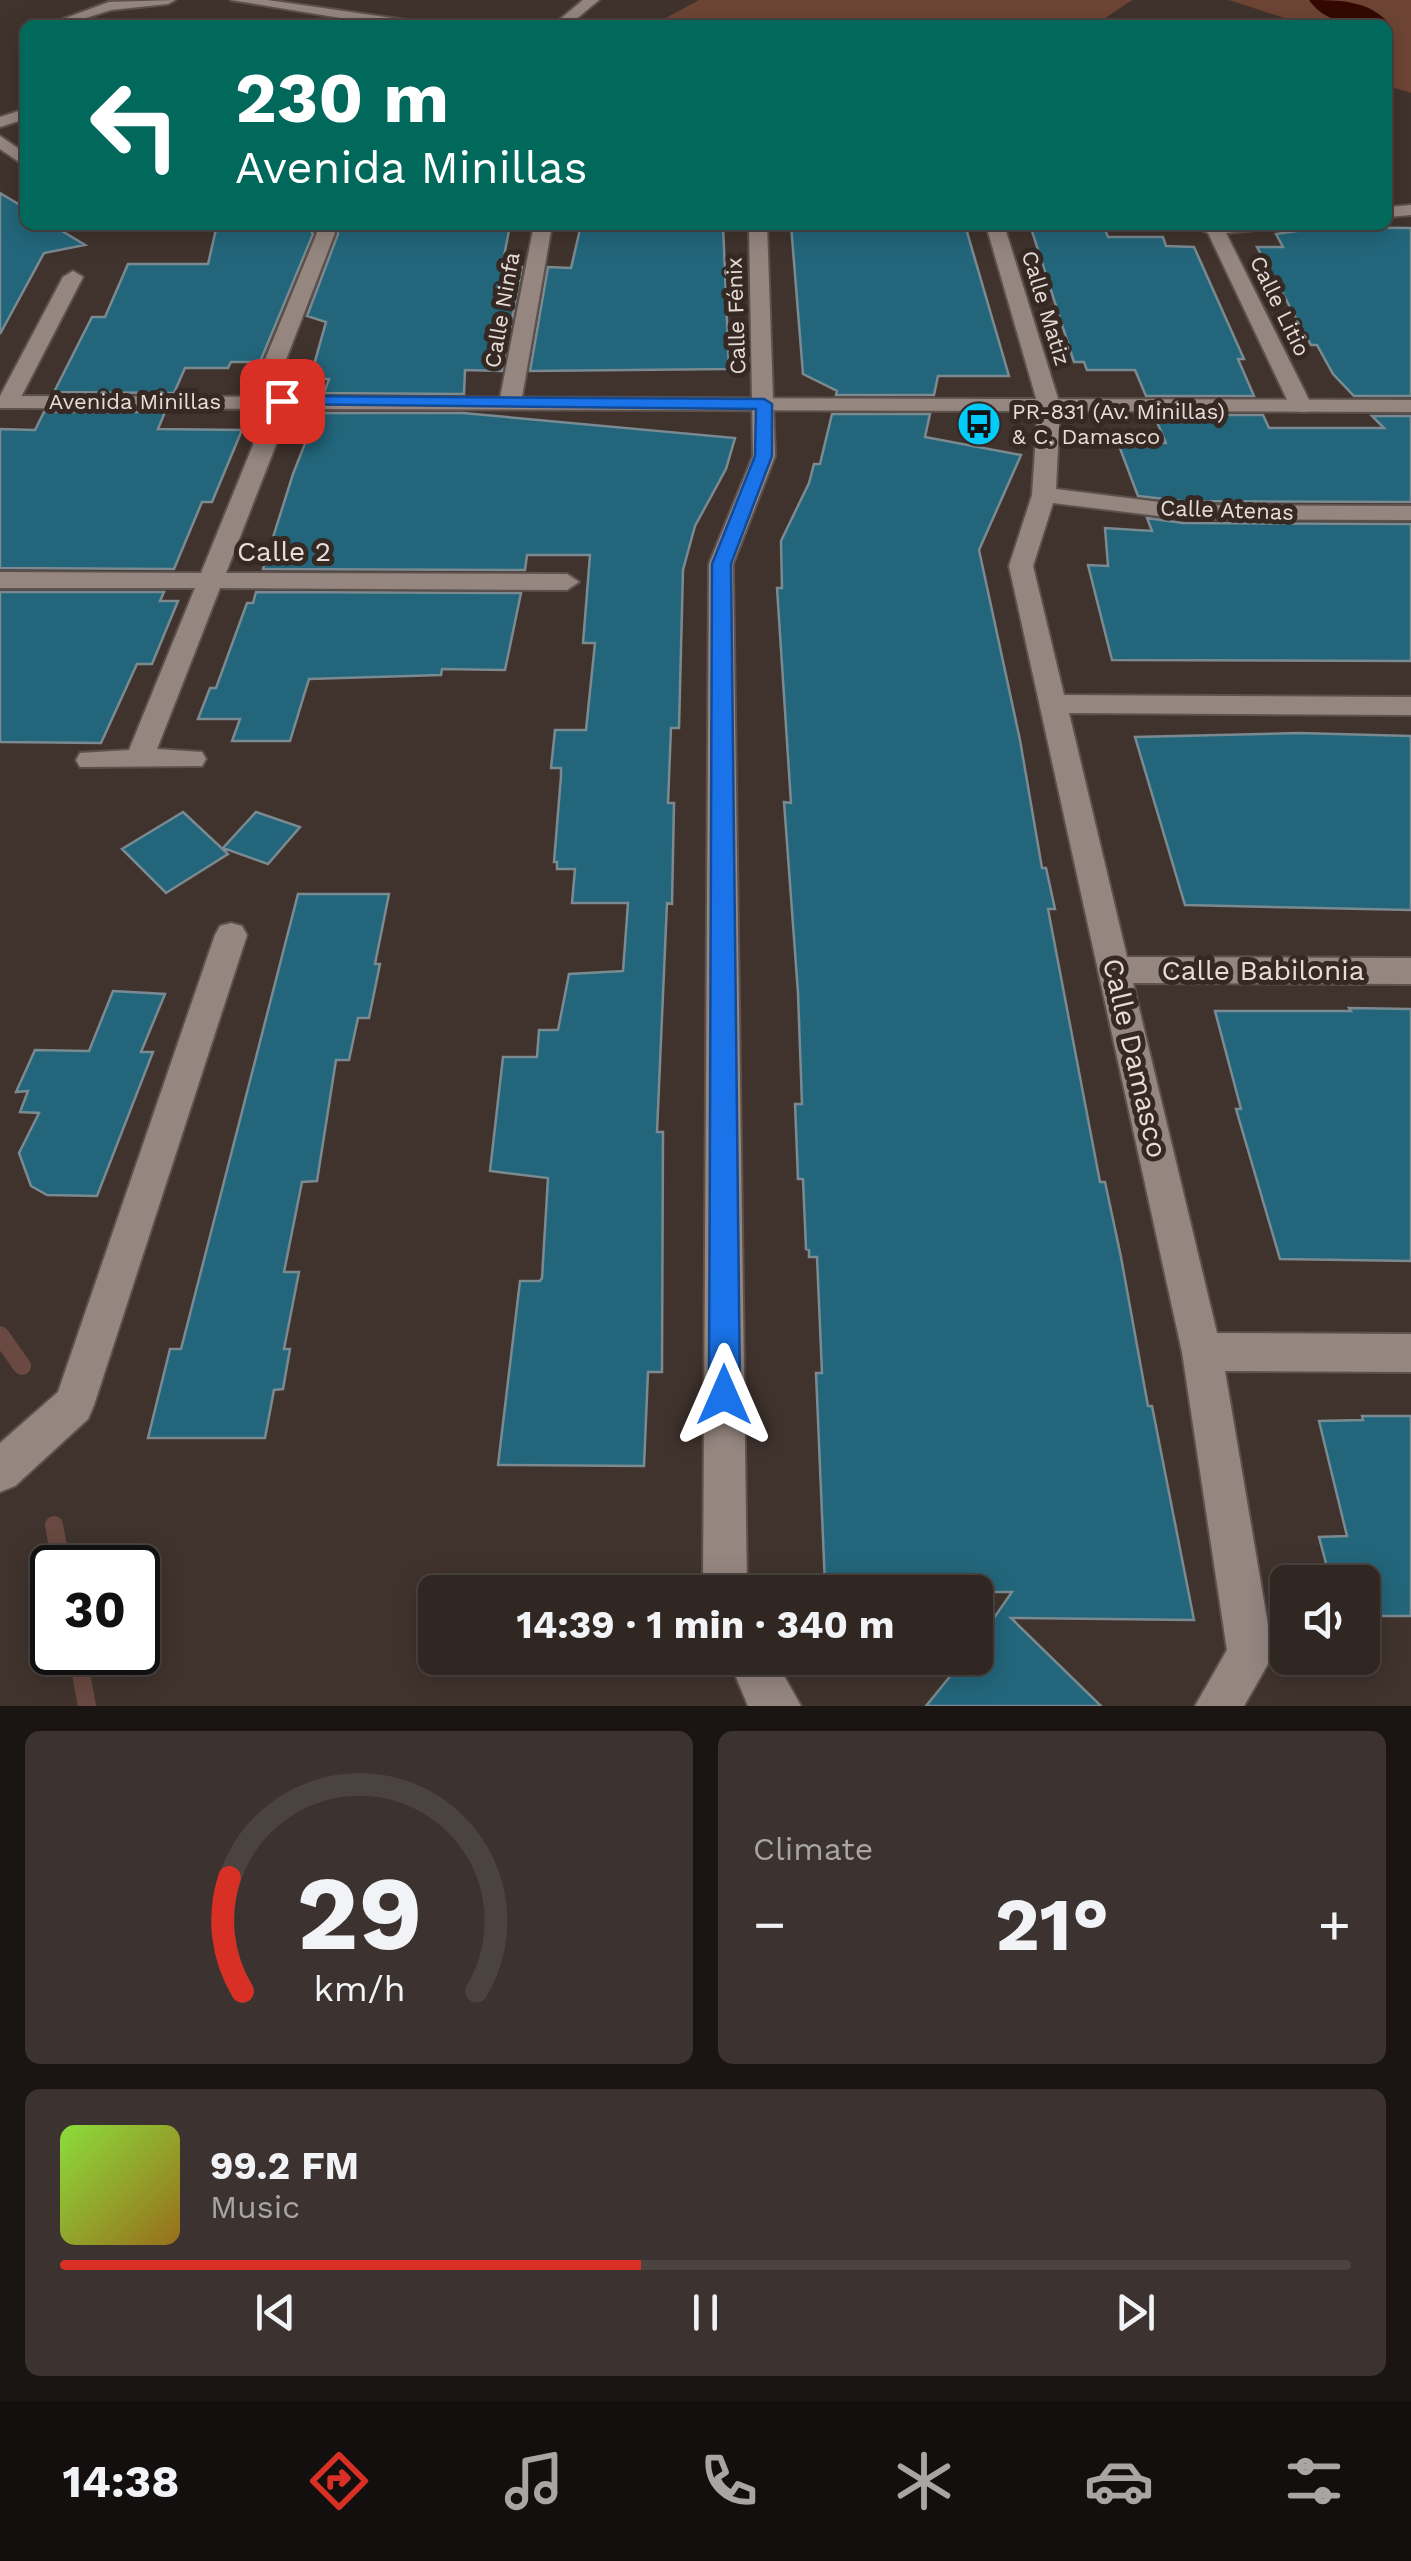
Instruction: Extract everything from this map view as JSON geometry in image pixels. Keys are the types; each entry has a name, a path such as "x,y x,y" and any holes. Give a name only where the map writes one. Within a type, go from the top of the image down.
{"street":[{"path":"70,19 109,6 168,0"},
{"path":"238,0 380,20"},
{"path":"566,20 592,0"},
{"path":"390,20 403,11"},
{"path":"305,20 320,12"},
{"path":"0,142 20,157"},
{"path":"139,759 209,581 326,234 323,230"},
{"name":"Calle Ninfa","path":"510,404 541,230"},
{"name":"Calle Fénix","path":"758,230 764,404"},
{"name":"Calle Matiz","path":"996,230 1049,406"},
{"name":"Calle Litio","path":"1208,230 1301,406"},
{"path":"4,402 73,278"},
{"name":"Avenida Minillas","path":"4,402 1411,406"},
{"path":"725,1575 722,564 764,456 764,404"},
{"name":"Calle Damasco","path":"1049,406 1044,495 1022,566 1202,1352 1250,1655 1218,1706"},
{"name":"Calle Atenas","path":"1044,495 1183,512 1411,513"},
{"name":"Calle 2","path":"0,580 568,582"},
{"path":"1052,704 1411,706"},
{"path":"90,760 192,759"},
{"path":"0,1471 74,1405 231,935"},
{"name":"Calle Babilonia","path":"1115,970 1411,971"},
{"path":"1202,1352 1411,1353"},
{"path":"758,1675 778,1706"}],"shaded area":[{"path":"699,0 1132,0 1102,20 662,20"},
{"path":"1229,0 1411,0 1411,93 1392,87 1392,20 1291,20"}],"building":[{"path":"0,193 20,205 20,230 60,230 85,245 44,253 0,334"},
{"path":"1411,228 1411,396 1354,396 1333,374 1317,345 1311,345 1257,247 1283,247 1276,234"},
{"path":"216,230 310,230 313,234 260,362 231,362 228,368 185,368 174,393 54,392 92,317 105,317 128,264 208,264"},
{"path":"336,230 509,230 502,267 522,267 502,371 465,370 464,394 324,393 329,379 310,379 326,322 307,316"},
{"path":"580,230 723,230 729,369 530,371 548,267 571,268"},
{"path":"791,230 966,230 1009,376 938,376 934,395 836,395 837,391 803,374"},
{"path":"1032,230 1105,230 1108,237 1163,237 1166,246 1194,247 1244,359 1238,359 1254,396 1146,396 1135,370 1087,370 1084,362 1074,362"},
{"path":"44,412 165,412 158,429 242,430 212,502 202,502 174,569 0,568 0,429 35,430"},
{"path":"317,413 463,413 735,438 726,469 695,526 683,570 679,728 671,728 668,803 674,803 672,904 667,903 657,1132 663,1132 662,1372 648,1372 644,1466 498,1465 520,1281 542,1278 548,1178 490,1171 503,1057 537,1057 539,1030 558,1030 569,974 623,971 628,903 572,903 575,869 557,869 554,862 561,776 561,768 551,768 555,730 586,730 595,643 583,643 590,555 527,555 525,570 263,569"},
{"path":"832,414 930,414 925,437 1021,455 979,550 1020,740 1042,868 1046,868 1055,909 1048,909 1100,1182 1105,1182 1194,1620 1011,1618 1101,1706 926,1706 951,1675 993,1675 993,1619 1012,1592 993,1592 993,1575 825,1575 816,1373 822,1373 817,1257 809,1257 806,1249 803,1179 798,1179 795,1104 802,1104 784,802 791,803 777,588 782,588 781,541 814,464 820,464"},
{"path":"1154,415 1263,415 1269,428 1384,428 1372,416 1411,416 1411,502 1183,501 1138,496 1118,443 1166,443"},
{"path":"1147,518 1183,523 1411,524 1411,661 1112,660 1088,565 1108,566 1105,528 1152,531"},
{"path":"0,592 164,592 160,601 178,601 152,664 137,664 101,743 0,742"},
{"path":"256,592 521,593 505,670 442,669 441,675 309,679 290,741 232,741 240,719 198,719 210,688 216,688 247,603 253,603"},
{"path":"1299,733 1411,736 1411,910 1185,905 1135,737"},
{"path":"183,812 228,854 166,893 122,849"},
{"path":"256,812 300,827 268,864 223,848"},
{"path":"298,894 389,894 369,1018 358,1018 349,1060 336,1060 317,1181 302,1182 284,1272 299,1272 284,1349 290,1349 283,1389 274,1390 265,1438 148,1438 170,1349 181,1349"},
{"path":"113,991 165,994 141,1052 153,1052 97,1196 47,1195 31,1186 19,1153 39,1113 20,1112 28,1091 16,1092 35,1050 89,1051"},
{"path":"1349,1008 1411,1009 1411,1261 1280,1259 1236,1109 1241,1109 1215,1011 1351,1011"},
{"path":"1362,1416 1411,1416 1411,1616 1380,1616 1380,1565 1326,1565 1319,1537 1347,1536 1319,1421 1363,1420"}],"waterway":[{"path":"1326,0 1363,20"},
{"path":"0,1335 22,1366"},
{"path":"54,1525 58,1545"},
{"path":"81,1675 87,1706"}],"place":[{"name":"PR-831 (Av. Minillas) & C. Damasco","path":"979,424"}],"route":[{"path":"282,401 764,404 764,456 722,564 724,1395"}]}
